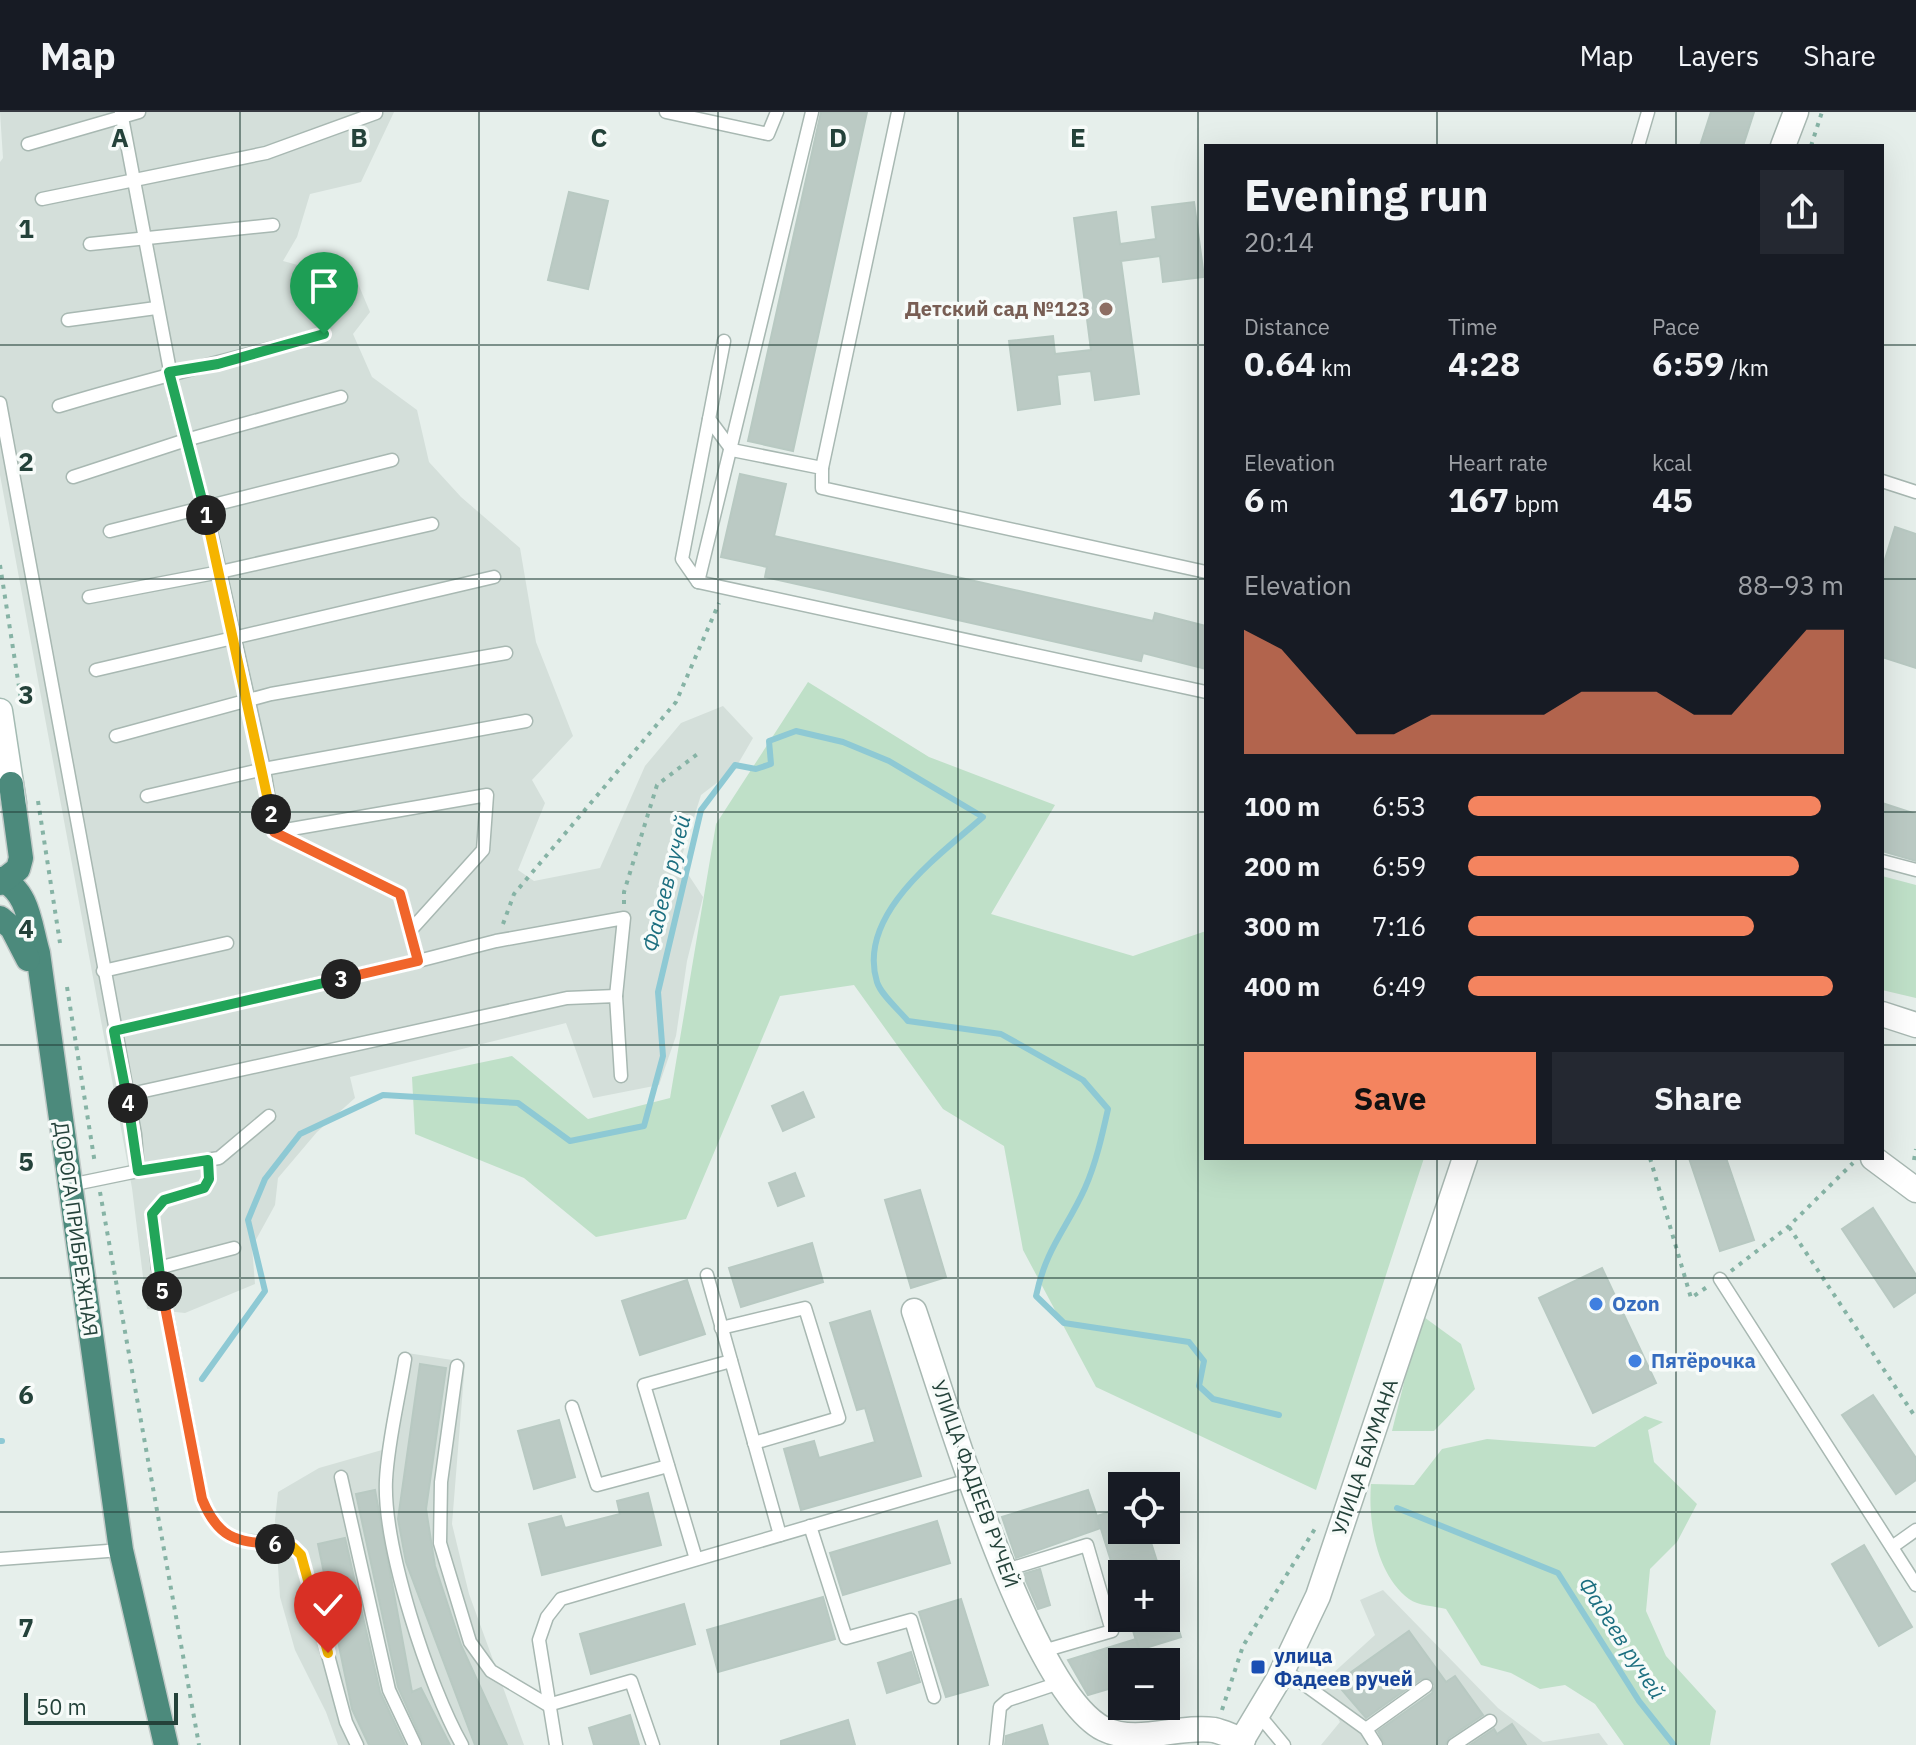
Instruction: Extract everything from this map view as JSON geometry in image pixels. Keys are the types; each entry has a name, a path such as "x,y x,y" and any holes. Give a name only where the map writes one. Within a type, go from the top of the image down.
{"highway":[{"path":"11,784 21,858 18,869 2,881 16,887 50,951"},
{"path":"0,918 20,942 40,986"},
{"name":"ДОРОГА ПРИБРЕЖНАЯ","path":"50,951 40,986 121,1550 166,1745"}],"street":[{"path":"1784,144 1796,112"},
{"name":"ДОРОГА ПРИБРЕЖНАЯ","path":"0,711 11,784 50,951"},
{"path":"1884,1015 1916,1025"},
{"name":"УЛИЦА БАУМАНА","path":"1241,1742 1259,1715 1318,1596 1464,1160"},
{"path":"1876,1160 1916,1190"},
{"name":"УЛИЦА ФАДЕЕВ РУЧЕЙ","path":"914,1311 1003,1571 1059,1683 1081,1714 1107,1731 1140,1734 1215,1730 1241,1742"}],"lane":[{"path":"28,144 139,112"},
{"path":"666,112 768,134 777,112"},
{"path":"698,582 812,112"},
{"path":"898,112 822,468 822,488 1204,572"},
{"path":"1639,144 1648,112"},
{"path":"42,199 266,153 376,113"},
{"path":"122,115 169,372 220,572 264,769 274,832"},
{"path":"90,244 273,225"},
{"path":"68,320 156,308"},
{"path":"59,406 169,372 218,364 324,334"},
{"path":"724,341 682,559 698,582 1204,692"},
{"path":"73,477 186,440 341,397"},
{"path":"0,403 138,1171"},
{"path":"709,419 732,450 822,468"},
{"path":"110,531 205,510 392,460"},
{"path":"1884,482 1916,492"},
{"path":"89,597 220,572 432,524"},
{"path":"96,670 494,577"},
{"path":"116,736 248,703 271,694 506,653"},
{"path":"147,796 264,769 526,721"},
{"path":"274,832 487,795 483,850 410,931"},
{"path":"274,832 400,894 418,961"},
{"path":"1884,862 1916,870"},
{"path":"114,1031 496,941 624,918 616,996 621,1076"},
{"path":"103,971 227,943"},
{"path":"126,1095 567,998 616,996"},
{"path":"70,1185 219,1158 269,1116"},
{"path":"208,1160 209,1179 204,1188 156,1205 152,1214 158,1268 202,1499 210,1519 230,1538 282,1544 293,1547 301,1555 346,1722 357,1745"},
{"path":"158,1268 234,1248"},
{"path":"707,1275 780,1535"},
{"path":"1720,1279 1916,1585"},
{"path":"721,1328 805,1308 839,1418 754,1443"},
{"path":"405,1359 386,1482 397,1568 445,1716 462,1745"},
{"path":"696,1559 644,1385 731,1361"},
{"path":"457,1366 441,1482 440,1543 470,1642 491,1671 548,1705 631,1681 653,1745"},
{"path":"572,1407 597,1485 668,1466"},
{"path":"341,1477 389,1690 415,1745"},
{"path":"556,1745 539,1640 547,1617 561,1599 972,1479"},
{"path":"810,1526 846,1638 911,1620 934,1697"},
{"path":"1892,1547 1916,1530"},
{"path":"1003,1571 1087,1545 1112,1631 1043,1651"},
{"path":"0,1559 121,1550"},
{"path":"1283,1669 1366,1729 1376,1745"},
{"path":"996,1745 1000,1707 1008,1700 1059,1683"},
{"path":"1366,1729 1426,1686"},
{"path":"1259,1715 1284,1745"},
{"path":"1454,1745 1490,1721"}],"path":[{"path":"1812,144 1822,112"},
{"path":"0,565 25,719"},
{"path":"496,941 514,894 676,702 725,588"},
{"path":"624,918 624,892 657,785 700,752"},
{"path":"37,796 50,951"},
{"path":"66,979 98,1181 199,1745"},
{"path":"1651,1160 1691,1298 1788,1227 1857,1160"},
{"path":"1788,1227 1916,1418"},
{"path":"1215,1730 1243,1646 1317,1525"}],"shaded area":[{"path":"0,112 394,112 361,182 310,194 297,237 283,261 357,281 370,312 353,334 372,377 417,410 429,462 461,497 520,548 536,642 573,736 532,780 545,803 518,870 534,881 600,868 645,766 681,723 723,706 753,738 735,769 701,795 680,862 703,897 687,961 676,1036 659,1085 593,1098 566,1023 350,1077 355,1098 317,1132 278,1178 275,1205 252,1247 255,1284 185,1313 147,1309 132,1188 0,475 0,162 3,158"},
{"path":"401,1352 465,1362 452,1524 469,1594 524,1745 338,1745 326,1712 295,1650 280,1597 275,1520 278,1492 319,1468 382,1450"},
{"path":"1383,1590 1498,1708 1543,1742 1599,1733 1608,1745 1321,1745 1340,1722 1320,1685 1375,1635 1360,1600"}],"green space":[{"path":"808,682 929,757 1055,805 991,914 1133,956 1204,932 1204,1160 1423,1160 1316,1490 1096,1387 1023,1250 1004,1146 943,1109 854,985 780,996 686,1219 596,1237 524,1178 415,1134 412,1077 512,1056 588,1119 670,1098 716,824"},
{"path":"1884,877 1916,885 1916,998 1884,990"},
{"path":"1417,1312 1461,1344 1475,1389 1434,1431 1392,1431 1413,1346"},
{"path":"1645,1416 1663,1422 1648,1430 1654,1462 1697,1504 1677,1542 1650,1569 1646,1611 1666,1656 1716,1711 1710,1745 1624,1745 1595,1704 1565,1685 1540,1689 1511,1673 1481,1665 1446,1609 1413,1601 1398,1588 1389,1576 1376,1546 1371,1514 1371,1484 1414,1485 1442,1449 1487,1439 1595,1447"}],"building":[{"path":"821,112 867,112 793,451 748,441"},
{"path":"1711,112 1754,112 1744,144 1701,144"},
{"path":"569,192 608,201 588,289 548,280"},
{"name":"Детский сад №123","path":"1194,202 1204,277 1163,282 1160,256 1121,261 1139,394 1095,400 1091,371 1057,375 1060,404 1018,410 1009,341 1053,336 1055,354 1091,350 1074,218 1116,212 1120,244 1156,239 1152,207"},
{"path":"740,474 786,484 774,536 1153,621 1155,613 1204,625 1204,668 1143,653 1141,661 765,577 767,567 721,557"},
{"path":"1895,527 1916,534 1916,668 1884,658 1884,563"},
{"path":"1884,804 1916,814 1916,861 1884,852"},
{"path":"803,1092 814,1117 783,1131 772,1106"},
{"path":"1690,1160 1727,1160 1754,1240 1720,1251"},
{"path":"795,1173 804,1196 778,1206 769,1183"},
{"path":"920,1190 946,1277 911,1288 885,1200"},
{"path":"1873,1208 1916,1275 1916,1292 1894,1307 1842,1229"},
{"path":"812,1243 823,1282 741,1307 729,1268"},
{"path":"1602,1268 1656,1383 1593,1413 1539,1298"},
{"path":"687,1280 705,1334 640,1355 622,1301"},
{"path":"870,1311 921,1476 801,1510 784,1449 814,1441 819,1458 875,1442 865,1408 857,1410 830,1323"},
{"path":"420,1364 446,1368 426,1509 435,1566 461,1645 507,1745 475,1745 406,1562 398,1519"},
{"path":"1873,1395 1916,1458 1916,1480 1896,1494 1842,1415"},
{"path":"559,1420 575,1477 534,1489 518,1431"},
{"path":"375,1490 412,1692 421,1688 450,1745 424,1745 398,1687 356,1494"},
{"path":"1088,1490 1101,1528 1016,1558 1002,1517"},
{"path":"648,1493 661,1545 542,1575 529,1524 561,1516 565,1528 620,1514 617,1501"},
{"path":"1108,1512 1108,1544 1151,1544 1157,1560 1111,1560 1097,1516"},
{"path":"937,1521 950,1563 843,1595 830,1553"},
{"path":"345,1538 380,1692 405,1745 369,1745 352,1709 318,1544"},
{"path":"1864,1545 1912,1627 1879,1646 1832,1564"},
{"path":"1040,1569 1050,1605 1038,1609 1023,1574"},
{"path":"823,1597 835,1639 718,1672 707,1630"},
{"path":"961,1599 988,1685 946,1697 919,1612"},
{"path":"684,1604 695,1644 591,1674 580,1634"},
{"path":"1409,1631 1446,1682 1455,1676 1483,1715 1449,1738 1445,1745 1385,1745 1378,1731 1432,1693 1435,1686 1430,1678 1421,1679 1366,1718 1336,1683"},
{"path":"1133,1632 1179,1632 1181,1637 1138,1648"},
{"path":"1136,1639 1139,1648 1108,1648 1108,1689 1088,1695 1068,1660"},
{"path":"911,1652 920,1682 887,1693 878,1663"},
{"path":"630,1715 639,1745 594,1745 589,1728"},
{"path":"848,1720 855,1745 781,1745 781,1741"},
{"path":"1512,1724 1526,1745 1470,1745 1494,1729 1497,1734"},
{"path":"1042,1725 1048,1745 1005,1745 1006,1736"}],"waterway":[{"name":"Фадеев ручей","path":"202,1379 265,1291 248,1220 265,1179 300,1134 383,1095 518,1103 570,1141 644,1126 663,1056 658,992 701,810 735,765 756,769 771,764 769,741 796,731 843,742 889,761 983,817 925,868 890,910 879,933 874,957 877,982 886,997 908,1021 1001,1034 1083,1080 1108,1109 1089,1179 1051,1252 1036,1296 1064,1323 1189,1342 1204,1361 1199,1386 1213,1399 1279,1415"},
{"name":"Фадеев ручей","path":"1397,1508 1558,1573 1639,1701 1674,1745"}],"place":[{"name":"Детский сад №123","path":"1106,309"},
{"name":"Ozon","path":"1596,1304"},
{"name":"Пятёрочка","path":"1635,1361"},
{"name":"улица Фадеев ручей","path":"1258,1667"}],"route":[{"path":"324,334 218,364 169,372 212,536 264,769 274,832 400,894 418,961 114,1031 135,1134 138,1171 208,1160 209,1179 204,1188 164,1200 156,1205 152,1214 158,1268 202,1499 210,1519 230,1538 282,1544 293,1547 301,1555 328,1653"}]}
